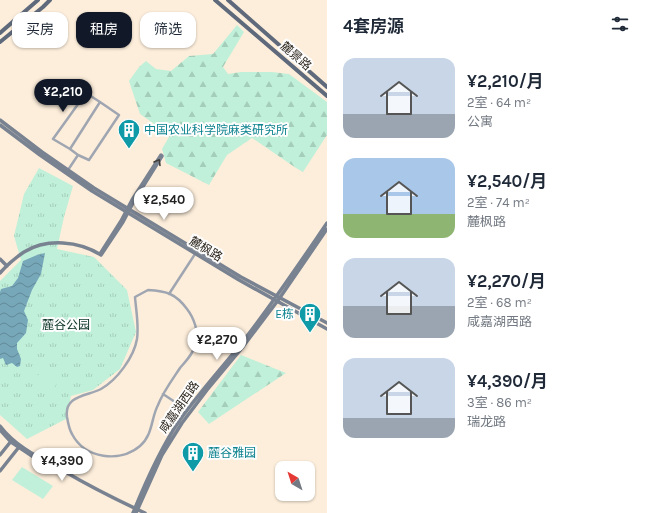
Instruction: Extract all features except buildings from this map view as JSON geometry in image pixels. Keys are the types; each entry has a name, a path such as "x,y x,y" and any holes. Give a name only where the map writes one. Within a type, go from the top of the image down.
{"main road":[{"path":"0,42 50,0"},
{"name":"麓景路","path":"215,0 327,96"},
{"name":"麓景路","path":"228,0 327,87"},
{"path":"0,33 36,1"},
{"path":"0,120 42,152 128,211 276,299 327,323"},
{"name":"麓枫路","path":"0,125 92,191 128,211 239,280 276,299 327,329"},
{"path":"0,270 18,254 30,247 42,243 78,243 92,248 101,254 128,211 162,156 161,155 128,211"},
{"name":"咸嘉湖西路","path":"136,511 162,455 182,423 242,348 327,223"},
{"name":"咸嘉湖西路","path":"136,511 159,454 179,421 204,388 240,346 327,229"},
{"path":"0,259 6,265"},
{"path":"0,273 6,265"},
{"path":"0,426 12,440"},
{"path":"0,430 30,455 80,483 136,511 145,513"},
{"path":"0,455 12,440"},
{"path":"0,471 20,446"}],"street":[{"path":"86,92 100,102 118,115 89,160 78,155 53,139 86,92"},
{"path":"70,149 100,102"},
{"path":"68,170 78,155"},
{"path":"170,294 195,254"},
{"path":"148,290 170,294 175,296 184,304 191,314 196,324 196,344 191,354 163,394 154,414 151,430 142,445 124,455 114,457 102,456 94,453 79,443 71,433 67,415 68,408 72,401 79,396 100,390 106,386 123,368 132,354 138,331 135,297 148,290"},
{"path":"163,394 187,410"}],"green space":[{"path":"237,25 244,32 223,67 228,74 241,72 272,72 289,74 327,102 327,135 303,172 252,138 227,155 209,185 166,163 162,149 170,135 140,114 129,81 139,67 146,61 156,69 171,71 189,56 213,54"},
{"name":"麓谷公园","path":"39,168 73,186 57,249 94,257 127,290 136,332 120,369 93,390 71,396 66,419 27,439 0,415 0,281 21,260 14,236 24,194"},
{"path":"241,355 286,373 209,424 198,412"},
{"path":"44,370 57,383 52,392 35,378"},
{"path":"22,467 53,486 43,499 12,480"}],"water":[{"path":"45,253 41,274 32,290 24,311 28,320 26,333 17,343 17,349 21,359 20,366 17,367 12,363 6,365 3,358 0,359 1,289 12,286 18,278 23,261"}],"place":[{"name":"中国农业科学院麻类研究所","path":"129,150"},
{"name":"E栋","path":"310,334"},
{"name":"麓谷雅园","path":"193,472"}]}
